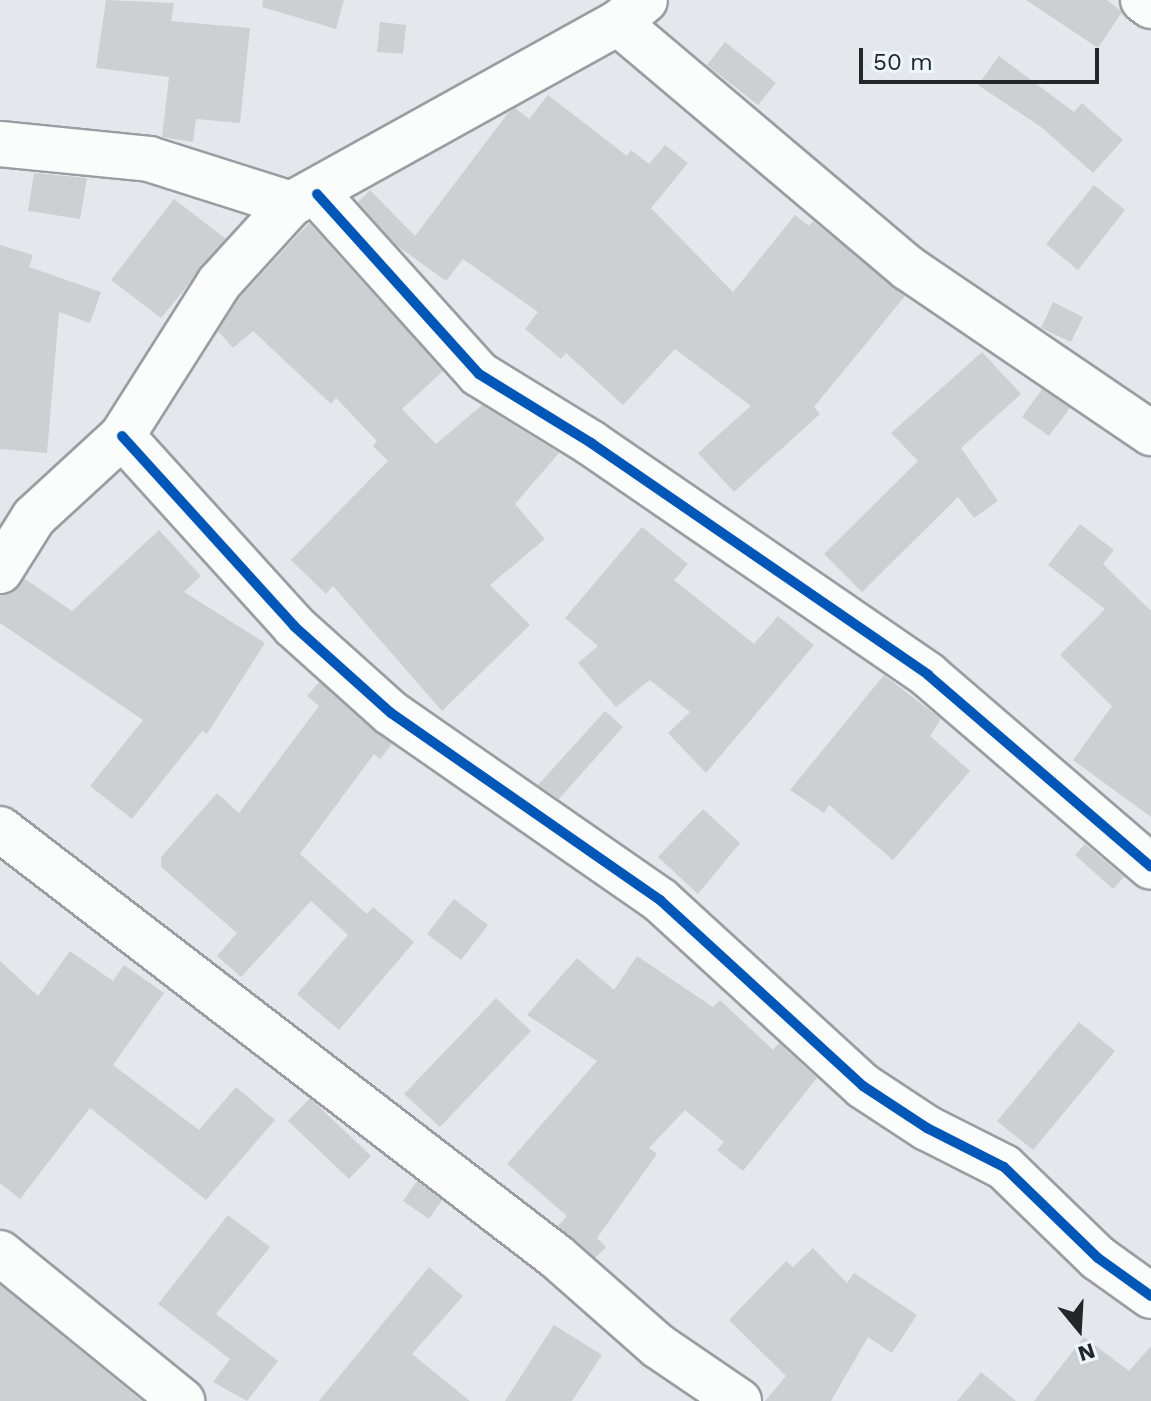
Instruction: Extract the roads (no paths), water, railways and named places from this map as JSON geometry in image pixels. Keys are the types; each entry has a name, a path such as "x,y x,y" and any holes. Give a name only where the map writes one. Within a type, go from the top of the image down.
{"street":[{"path":"1143,0 1151,6"},
{"path":"0,571 17,514 122,436 219,283 304,199 632,11 908,268 1151,433"},
{"path":"0,144 149,159 304,199 479,374 591,443 928,675 1151,867"},
{"path":"122,436 294,626 391,713 660,900 863,1086 927,1128 1004,1167 1098,1258 1151,1296"},
{"path":"0,829 557,1257 658,1346 739,1401"},
{"path":"0,1253 182,1401"}]}
